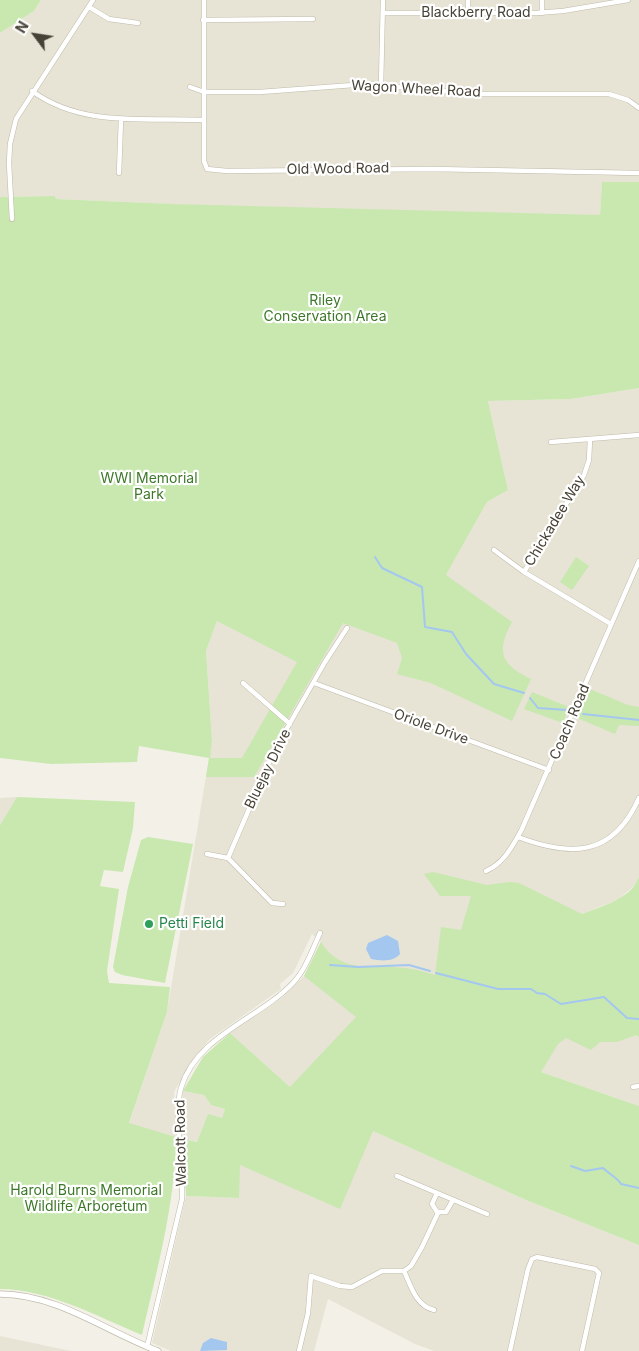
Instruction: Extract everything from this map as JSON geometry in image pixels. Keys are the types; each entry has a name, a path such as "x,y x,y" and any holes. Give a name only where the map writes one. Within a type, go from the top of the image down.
{"street":[{"path":"12,219 10,144 16,119 32,91 94,0"},
{"name":"Old Wood Road","path":"204,0 204,161 207,169 432,169 639,173"},
{"path":"381,85 383,0"},
{"path":"468,0 468,12"},
{"path":"542,0 542,12"},
{"name":"Blackberry Road","path":"384,13 562,11 628,0"},
{"path":"89,7 109,19 138,23"},
{"path":"204,20 300,21 313,19"},
{"name":"Wagon Wheel Road","path":"190,87 204,92 285,91 323,86 381,85 474,94 609,94 618,96 639,108"},
{"path":"32,91 59,106 79,114 121,119 204,120"},
{"path":"119,173 121,119"},
{"path":"551,442 639,435"},
{"name":"Chickadee Way","path":"524,572 584,475 589,460 590,440"},
{"path":"494,550 524,572 612,624"},
{"name":"Coach Road","path":"486,871 497,866 507,856 518,837 639,561"},
{"name":"Bluejay Drive","path":"228,858 254,793 290,724 347,628"},
{"path":"244,683 290,724"},
{"name":"Oriole Drive","path":"314,684 549,770"},
{"path":"518,837 540,845 577,850 595,845 609,839 623,826 639,798"},
{"path":"207,854 228,858 272,903 283,904"},
{"name":"Walcott Road","path":"147,1347 182,1199 184,1176 179,1108 180,1089 203,1052 217,1039 280,995 294,982 301,973 320,933"},
{"path":"397,1176 487,1214"},
{"path":"437,1193 432,1204 434,1210 438,1213 446,1212 453,1200"},
{"path":"299,1351 310,1304 310,1276 340,1286 352,1287 382,1271 404,1271 411,1266 438,1213"},
{"path":"510,1351 532,1259 536,1257 552,1259 599,1273 582,1351"},
{"path":"404,1271 422,1305 434,1310"},
{"path":"0,1294 26,1296 52,1304 158,1351"}],"shaded area":[{"path":"41,0 639,0 639,182 602,182 600,216 280,209 56,199 55,196 0,197 0,33 34,11"},
{"path":"639,388 639,877 637,883 619,899 582,914 373,1131 526,1200 639,1245 639,1351 434,1351 415,1344 328,1299 314,1351 171,1351 152,1343 186,1196 239,1198 239,1165 301,1097 230,1033 282,998 304,976 321,942 312,934 293,973 280,984 281,989 210,1039 193,1059 174,1092 176,1137 129,1124 167,1012 212,740 206,651 217,621 350,611 446,575 487,502 508,490 488,401 571,399"},
{"path":"17,797 0,825 0,798"},
{"path":"560,940 639,1003 639,1106 541,1072"},
{"path":"183,1091 204,1095 211,1105 225,1109 222,1118 208,1115 197,1142 183,1139 181,1111"},
{"path":"0,1336 71,1351 0,1351"}],"green space":[{"path":"0,0 41,0 34,11 0,33"},
{"path":"602,182 639,182 639,388 571,399 488,401 508,490 487,502 446,575 512,622 504,642 504,657 513,669 531,679 512,721 431,683 397,674 402,658 397,643 343,623 254,777 206,777 209,758 139,746 137,762 51,764 0,758 0,197 55,196 56,199 172,204 600,215","holes":["217,621 297,662 242,758 210,758 212,740 206,651"]},
{"path":"576,557 589,566 572,590 560,582"},
{"path":"590,689 628,705 639,707 639,726 619,725 615,734 577,718"},
{"path":"532,692 569,707 563,723 524,709"},
{"name":"Harold Burns Memorial Wildlife Arboretum","path":"17,797 135,802 133,828 123,872 104,870 100,886 119,889 107,971 109,983 170,987 167,1012 129,1123 176,1137 169,1213 142,1335 54,1299 18,1290 0,1289 0,825"},
{"name":"Petti Field","path":"148,837 193,844 165,983 122,975 115,972 113,967 128,887 141,840"},
{"path":"433,872 487,885 509,882 519,883 582,914 607,905 623,896 630,891 639,877 639,1037 636,1035 617,1042 600,1042 591,1050 566,1038 558,1044 541,1072 639,1106 639,1245 526,1200 373,1131 340,1209 240,1165 239,1198 186,1196 183,1139 197,1142 208,1114 222,1118 225,1109 211,1105 204,1095 183,1091 203,1057 230,1033 290,1087 356,1017 304,976 321,942 329,952 348,964 370,967 409,968 435,975 441,927 461,930 471,896 440,896 424,874"}],"water":[{"path":"387,935 398,941 400,954 391,960 371,959 366,949 368,943"},
{"path":"211,1338 227,1342 227,1350 200,1351 203,1343"}],"waterway":[{"path":"375,557 382,568 422,587 425,627 452,632 466,654 494,684 524,693"},
{"path":"530,698 538,708 567,710"},
{"path":"583,714 639,720"},
{"path":"330,965 358,967 409,965 430,971"},
{"path":"436,973 498,989 531,989 537,993 545,994 561,1004 604,997 627,1018 639,1019"},
{"path":"571,1166 585,1171 603,1168 621,1184 639,1188"}],"place":[{"name":"Petti Field","path":"149,924"}],"park label":[{"name":"Riley Conservation Area","path":"325,310"},
{"name":"WWI Memorial Park","path":"149,488"}]}
